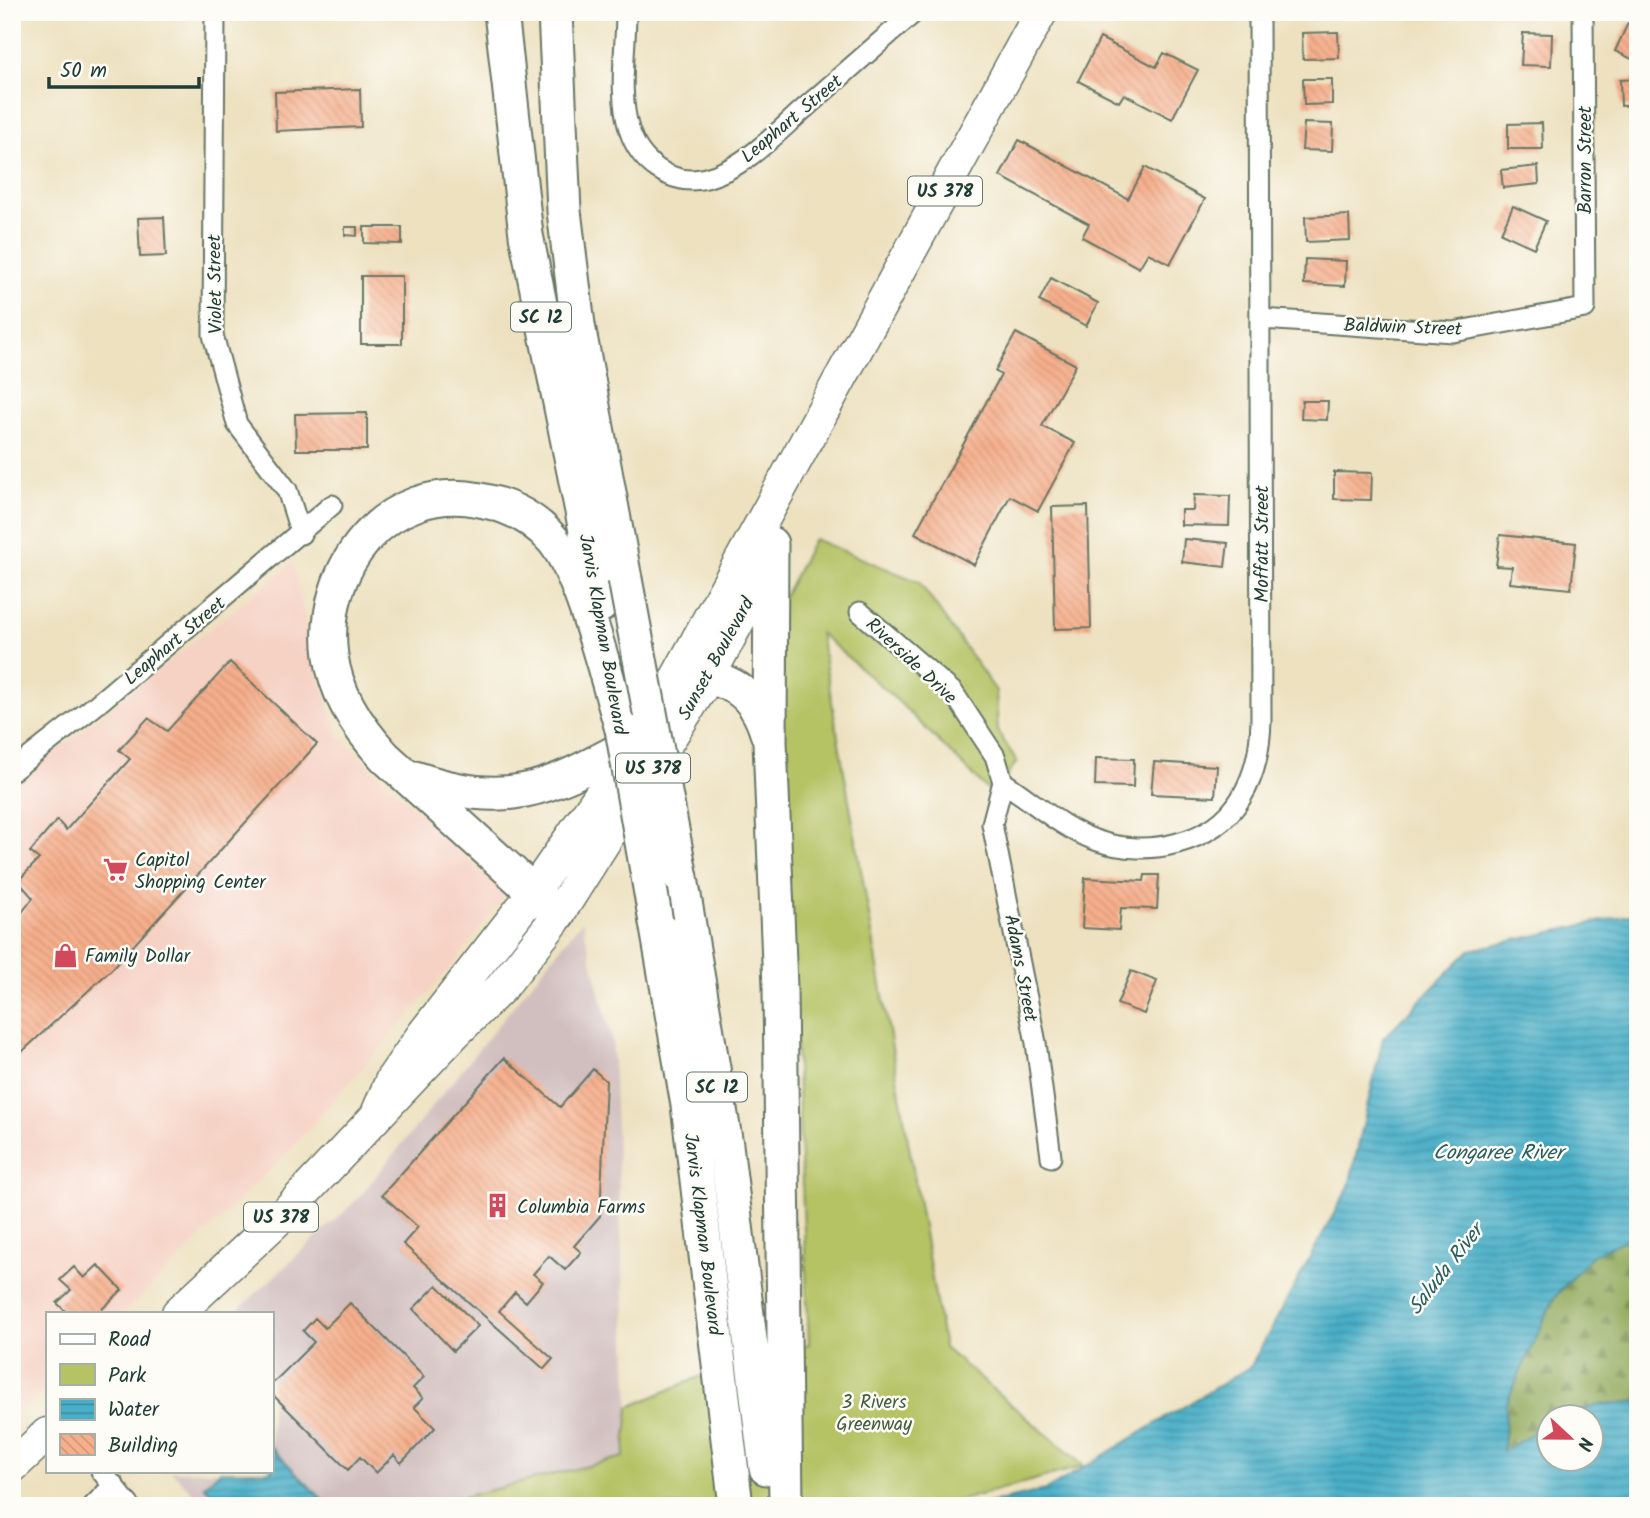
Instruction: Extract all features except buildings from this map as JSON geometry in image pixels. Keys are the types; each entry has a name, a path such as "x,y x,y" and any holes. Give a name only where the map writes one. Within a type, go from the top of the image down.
{"highway":[{"name":"Jarvis Klapman Boulevard","path":"501,12 526,235 598,626 631,734 656,922 688,1105 736,1506"},
{"name":"Jarvis Klapman Boulevard","path":"555,12 564,211 573,287 720,1107 771,1506"},
{"path":"558,914 408,775 385,757 361,728 342,694 331,658 330,620 338,583 355,549 383,521 416,504 454,497 492,502 526,517 542,528 565,558 598,626"},
{"path":"771,544 770,742 780,987 786,1506"},
{"path":"696,673 736,686 752,700 761,714 770,742"},
{"path":"408,775 450,790 504,795 567,778 631,734"}],"main road":[{"name":"Sunset Boulevard","path":"179,1312 286,1212 377,1114 501,988 558,914 696,673 846,368 1041,12"},
{"name":"Sunset Boulevard","path":"377,1114 392,1079 532,891 631,734 696,673 746,607 771,544 827,429 846,368"},
{"path":"12,1467 46,1435"}],"street":[{"name":"Violet Street","path":"215,12 213,335 237,424 287,490 301,534"},
{"name":"Leaphart Street","path":"626,12 625,110 637,148 650,166 682,180 706,178 740,162 915,12"},
{"name":"Moffatt Street","path":"1003,782 1078,833 1116,847 1135,850 1172,845 1211,827 1240,801 1255,766 1261,721 1259,12"},
{"name":"Barron Street","path":"1583,12 1585,308"},
{"name":"Baldwin Street","path":"1261,319 1453,332 1585,308"},
{"name":"Leaphart Street","path":"12,771 301,534 332,505"},
{"name":"Riverside Drive","path":"860,611 953,692 995,756 1003,782"},
{"name":"Adams Street","path":"1003,782 994,814 994,834 1036,1043 1051,1157"},
{"path":"93,1506 107,1478 131,1506"}],"shaded area":[{"path":"293,563 313,657 338,736 506,894 456,961 290,1150 125,1312 46,1312 46,1387 12,1419 12,786"},
{"path":"582,921 612,1041 629,1407 625,1457 427,1506 206,1506 172,1472 273,1472 273,1312 236,1312 357,1200"}],"green space":[{"name":"3 Rivers Greenway","path":"814,539 919,582 996,691 998,732 1017,761 994,796 900,703 820,633 944,1348 1084,1466 940,1506 427,1506 624,1457 629,1407 699,1377 809,1344 777,610"},
{"path":"1638,1234 1638,1401 1604,1405 1604,1402 1534,1402 1534,1432 1503,1453 1506,1404 1554,1298 1592,1255"}],"water":[{"name":"Congaree River","path":"1638,913 1638,1234 1592,1255 1554,1298 1506,1404 1503,1452 1534,1432 1534,1472 1604,1472 1604,1405 1638,1401 1638,1506 977,1506 1046,1490 1251,1366 1349,1186 1383,1038 1470,950"},
{"path":"273,1449 322,1499 315,1506 224,1506 204,1486 219,1472 273,1472"}],"place":[{"name":"Capitol Shopping Center","path":"115,870"},
{"name":"Family Dollar","path":"65,955"},
{"name":"Columbia Farms","path":"497,1206"}],"water label":[{"name":"Saluda River","path":"1445,1269"}]}
